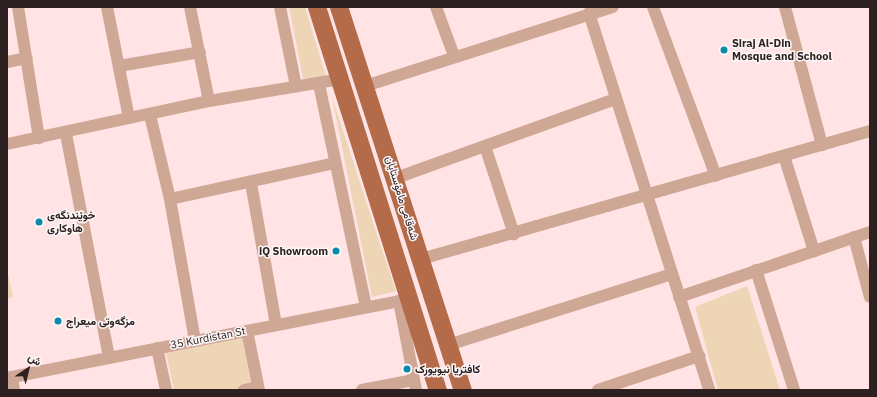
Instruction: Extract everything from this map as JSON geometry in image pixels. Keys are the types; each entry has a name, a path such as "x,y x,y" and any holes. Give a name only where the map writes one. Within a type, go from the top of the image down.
{"main road":[{"path":"317,7 340,79 404,300 438,390"},
{"name":"شەقامی مامۆستایان","path":"339,7 396,178 463,390"}],"street":[{"path":"18,7 40,138"},
{"path":"107,7 129,118"},
{"path":"190,7 209,101"},
{"path":"280,7 296,86"},
{"path":"436,7 454,56"},
{"path":"365,86 588,13 613,7"},
{"path":"653,7 716,176"},
{"path":"784,7 822,145"},
{"path":"588,13 709,390"},
{"path":"119,66 200,52"},
{"path":"7,62 27,58"},
{"path":"7,144 66,134 129,118 150,115 209,101 296,86 319,84 340,79"},
{"path":"319,84 366,307"},
{"path":"396,178 616,99"},
{"path":"150,115 170,199 195,341"},
{"path":"421,260 870,131"},
{"path":"66,134 109,358"},
{"path":"485,146 514,234"},
{"path":"784,156 814,251"},
{"path":"170,199 251,183 335,163"},
{"path":"251,183 276,325"},
{"path":"679,297 870,232"},
{"path":"854,237 870,297"},
{"path":"756,270 794,390"},
{"path":"448,345 672,274"},
{"path":"362,390 415,385 404,300"},
{"name":"35 Kurdistan St","path":"9,377 404,300"},
{"path":"244,390 258,389 247,331"},
{"path":"157,348 166,390"},
{"path":"598,390 699,356"},
{"path":"9,377 14,390"}],"shaded area":[{"path":"289,7 305,7 327,80 304,83"},
{"path":"332,97 379,241 396,291 372,297"},
{"path":"8,274 13,297 7,299 7,275"},
{"path":"747,286 780,390 718,390 695,307"},
{"path":"242,338 253,390 174,390 166,353"}],"place":[{"name":"Siraj Al-Din Mosque and School","path":"724,50"},
{"name":"خوێندنگەی هاوکاری","path":"39,222"},
{"name":"iQ Showroom","path":"336,251"},
{"name":"مزگەوتی میعراج","path":"58,321"},
{"name":"کافتریا نیویورک","path":"407,369"}]}
